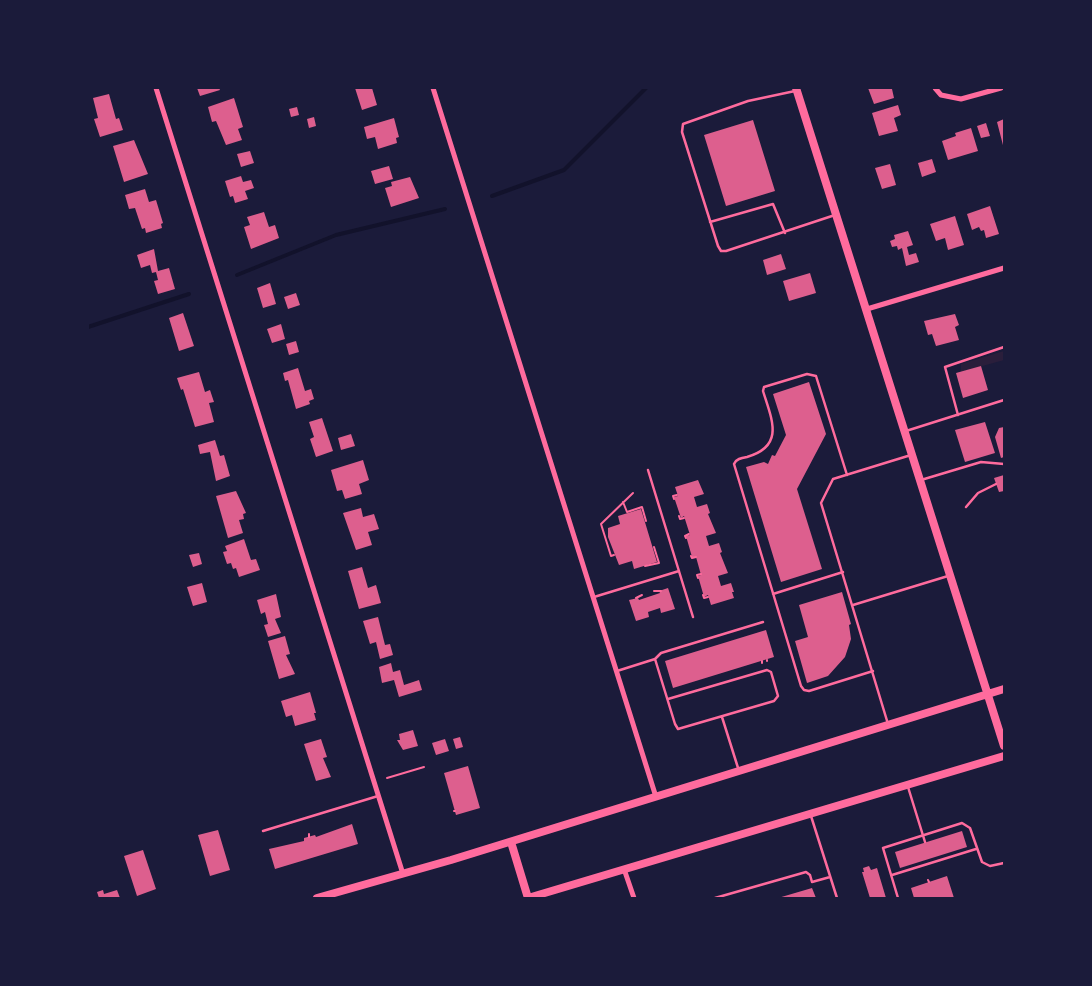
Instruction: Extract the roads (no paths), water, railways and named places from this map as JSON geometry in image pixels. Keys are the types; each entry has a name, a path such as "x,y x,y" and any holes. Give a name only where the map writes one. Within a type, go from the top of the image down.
{"main road":[{"path":"796,89 1004,746"},
{"path":"317,898 511,842 1004,689"},
{"path":"511,842 528,898 1004,756"}],"street":[{"path":"156,88 403,874"},
{"path":"433,88 656,797"},
{"path":"935,88 941,95 961,99 1001,88"},
{"path":"867,309 1004,268"},
{"path":"624,869 634,898"}],"lane":[{"path":"796,89 748,101 683,124 682,132 710,222 719,249 724,252 836,215"},
{"path":"710,222 773,204 785,233"},
{"path":"958,414 945,367 1004,347"},
{"path":"847,475 816,376 810,373 764,387 763,391 774,426 774,434 760,453 738,460 734,464 801,686 804,690 873,671"},
{"path":"905,432 1004,400"},
{"path":"889,726 821,503 831,481 912,455"},
{"path":"921,481 981,462 1004,464"},
{"path":"648,470 693,617"},
{"path":"966,508 978,493 996,484"},
{"path":"594,597 679,571"},
{"path":"773,594 843,572"},
{"path":"853,604 950,575"},
{"path":"616,670 655,659 661,653 763,622"},
{"path":"655,659 668,699 678,729 776,700 778,694 769,670 668,699"},
{"path":"722,717 739,772"},
{"path":"908,785 925,842"},
{"path":"263,831 378,796"},
{"path":"810,814 837,898"},
{"path":"898,898 884,848 923,835 959,824 965,824 970,828 982,862 986,865 994,866 1004,863"},
{"path":"892,875 976,849"},
{"path":"931,858 932,863"},
{"path":"715,898 806,872 810,875 812,882 830,878"}],"waterway":[{"path":"492,196 564,170 646,88"},
{"path":"237,275 336,235 445,209"},
{"path":"88,327 189,294"}]}
